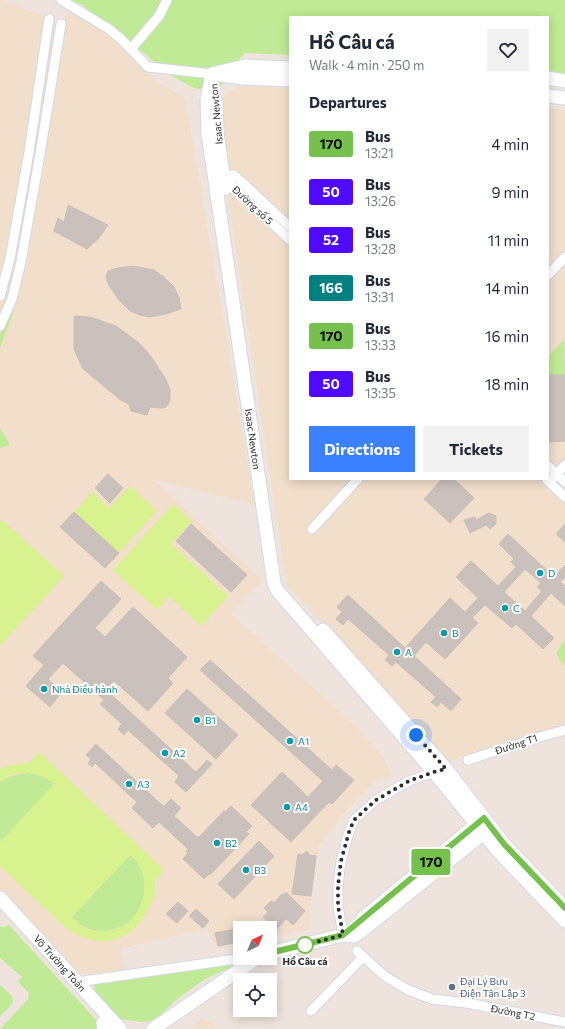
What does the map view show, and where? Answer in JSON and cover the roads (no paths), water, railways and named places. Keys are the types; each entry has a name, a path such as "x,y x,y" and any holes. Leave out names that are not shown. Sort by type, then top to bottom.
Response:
{"street":[{"path":"61,0 109,28 122,39 148,67 244,78 289,80"},
{"path":"131,49 159,16 168,0"},
{"path":"0,296 10,259 28,159 49,19"},
{"path":"0,326 12,299 21,262 61,24"},
{"path":"212,74 245,66 289,68"},
{"name":"Isaac Newton","path":"212,74 216,98 217,133 282,580 285,587 440,770 484,826 498,851 565,921"},
{"path":"549,78 565,81"},
{"path":"549,96 565,98"},
{"name":"Đường số 5","path":"289,226 234,175 231,174 228,176 228,182 289,239"},
{"path":"549,274 565,257"},
{"path":"549,479 556,474 565,464"},
{"path":"549,467 565,482"},
{"path":"312,529 357,480"},
{"path":"547,480 565,497"},
{"name":"Đường T1","path":"468,760 565,730"},
{"path":"343,935 338,906 338,886 341,861 354,820 376,800 409,781 440,770"},
{"path":"277,951 343,935 484,826"},
{"name":"Isaac Newton","path":"484,826 504,844 565,908"},
{"name":"Võ Trường Toản","path":"0,898 74,985 105,1027"},
{"name":"Võ Trường Toản","path":"0,909 74,985 120,1029"},
{"name":"Đường T2","path":"311,1011 360,954 386,977 408,990 432,999 467,1003 565,1022"},
{"path":"74,985 233,960"},
{"path":"153,1029 247,965"}],"place":[{"name":"D","path":"540,573"},
{"name":"C","path":"505,608"},
{"name":"B","path":"444,633"},
{"name":"A","path":"397,652"},
{"name":"Nhà Điều hành","path":"44,689"},
{"name":"B1","path":"197,720"},
{"name":"A1","path":"290,741"},
{"name":"A2","path":"165,753"},
{"name":"A3","path":"129,784"},
{"name":"A4","path":"287,807"},
{"name":"B2","path":"217,843"},
{"name":"B3","path":"246,870"},
{"name":"Hồ Câu cá","path":"305,945"},
{"name":"Đại Lý Bưu Điện Tân Lập 3","path":"452,987"}]}
